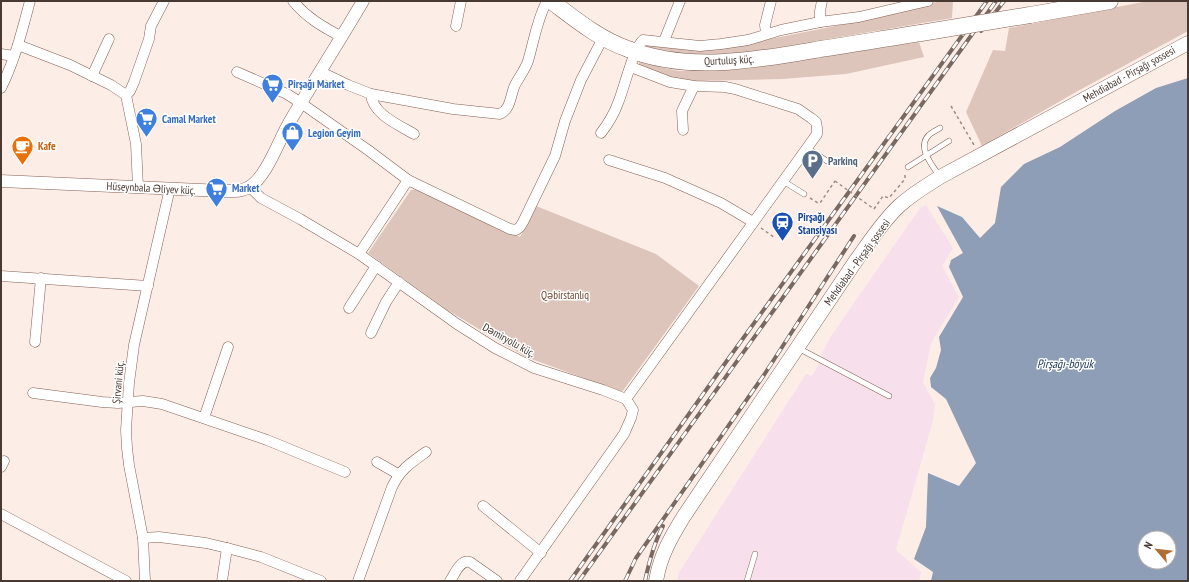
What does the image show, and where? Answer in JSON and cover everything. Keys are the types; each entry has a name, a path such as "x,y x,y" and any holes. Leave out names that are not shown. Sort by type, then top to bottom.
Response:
{"main road":[{"name":"Qurtuluş küç.","path":"551,1 633,60 674,61 729,61 790,54 1110,1"},
{"name":"Mehdiabad - Pirşağı şossesi","path":"656,581 663,555 678,526 856,259 890,215 909,197 940,178 1188,42"}],"street":[{"path":"1,88 8,74 18,45 30,1"},
{"path":"126,95 130,91 134,82 149,39 151,26 164,1"},
{"path":"293,1 302,12 314,22 342,37"},
{"path":"250,187 258,180 264,171 301,103 363,1"},
{"path":"456,26 461,1"},
{"path":"321,72 371,94 453,109 500,114 505,112 508,108 515,85 528,62 541,16 547,1"},
{"path":"664,41 680,1"},
{"path":"766,34 765,25 771,1"},
{"path":"820,22 822,1"},
{"path":"601,134 618,103 633,60 640,43 643,40 664,41 700,46 721,44 748,40 766,34 820,22 858,17 928,1"},
{"path":"237,72 287,94 368,150 408,180 510,229 516,230 520,227 550,167 575,93 603,38"},
{"path":"92,76 109,39"},
{"path":"18,45 70,65 111,85 126,95 136,144 138,187"},
{"path":"1,54 14,56"},
{"path":"520,581 624,434 632,418 633,410 626,399 817,134 816,122 798,109 730,88 694,86 670,82 633,60"},
{"path":"683,130 682,111 694,86"},
{"path":"371,94 376,108 414,134"},
{"path":"609,160 666,178 721,203 753,222"},
{"path":"359,254 408,180"},
{"name":"Hüseynbala Əliyev küç.","path":"1,181 223,191 237,191 250,187"},
{"name":"Dəmiryolu küç.","path":"250,187 267,202 300,219 359,254 457,324 495,348 534,368 626,399"},
{"name":"Şirvani küç.","path":"145,581 143,538 127,454 126,430 129,383 134,345 170,188"},
{"path":"348,308 376,266"},
{"path":"1,276 148,286"},
{"path":"35,342 41,278"},
{"path":"371,333 386,302 399,282"},
{"path":"204,418 228,347"},
{"path":"33,393 102,402 143,401 162,404 267,440 345,472"},
{"path":"358,581 398,474 426,452"},
{"path":"377,462 398,474"},
{"path":"483,506 541,553"},
{"path":"1,514 126,581"},
{"path":"143,538 158,537 206,543 227,548 261,557 321,581"},
{"path":"222,581 227,548"},
{"path":"450,581 463,562 466,561 470,562 497,581"}],"lane":[{"path":"940,128 929,135 924,148 940,178"},
{"path":"908,166 949,141"},
{"path":"807,148 827,161"},
{"path":"783,181 804,194"},
{"path":"797,348 889,396"},
{"path":"746,581 755,554"}],"path":[{"path":"951,106 981,156"},
{"path":"804,194 818,203 835,181 874,209 883,196 889,198 905,179 905,170 908,166"},
{"path":"753,222 775,238"}],"shaded area":[{"path":"926,205 953,248 942,266 959,297 931,343 923,382 935,404 933,421 896,550 921,572 919,581 678,581 678,574 806,374 812,376 823,356 821,355 831,336 920,208"}],"green space":[{"path":"941,1 953,1 952,18 745,53 706,55 681,53 644,47 646,43 765,40 870,19"},
{"path":"1148,1 1188,1 1188,31 1076,92 982,146 966,112 993,50 1005,51 1009,28"},
{"path":"919,42 924,57 846,74 782,79 695,81 674,78 639,65 639,62 678,71 746,69"},
{"name":"Qəbirstanlıq","path":"418,189 520,237 536,206 656,254 699,286 622,392 526,357 447,310 368,253 411,190"}],"water":[{"name":"Pirşağı-böyük","path":"1188,78 1188,581 931,581 933,572 914,559 926,527 928,473 959,486 976,463 946,399 931,387 930,378 936,368 941,350 939,337 963,297 949,267 951,260 963,253 937,206 962,217 980,238 995,223 1001,187 1024,164 1060,147 1115,111 1156,88"}],"railway":[{"path":"570,581 987,1"},
{"path":"579,581 996,1"},
{"path":"981,31 1004,1"},
{"path":"625,581 636,558 764,375 854,236"},
{"path":"645,581 652,553 663,526"}],"place":[{"name":"Pirşağı Market","path":"273,104"},
{"name":"Camal Market","path":"146,138"},
{"name":"Legion Geyim","path":"293,152"},
{"name":"Kafe","path":"22,166"},
{"name":"Parkinq","path":"812,180"},
{"name":"Market","path":"217,208"},
{"name":"Pirşağı Stansiyası","path":"783,242"}]}
